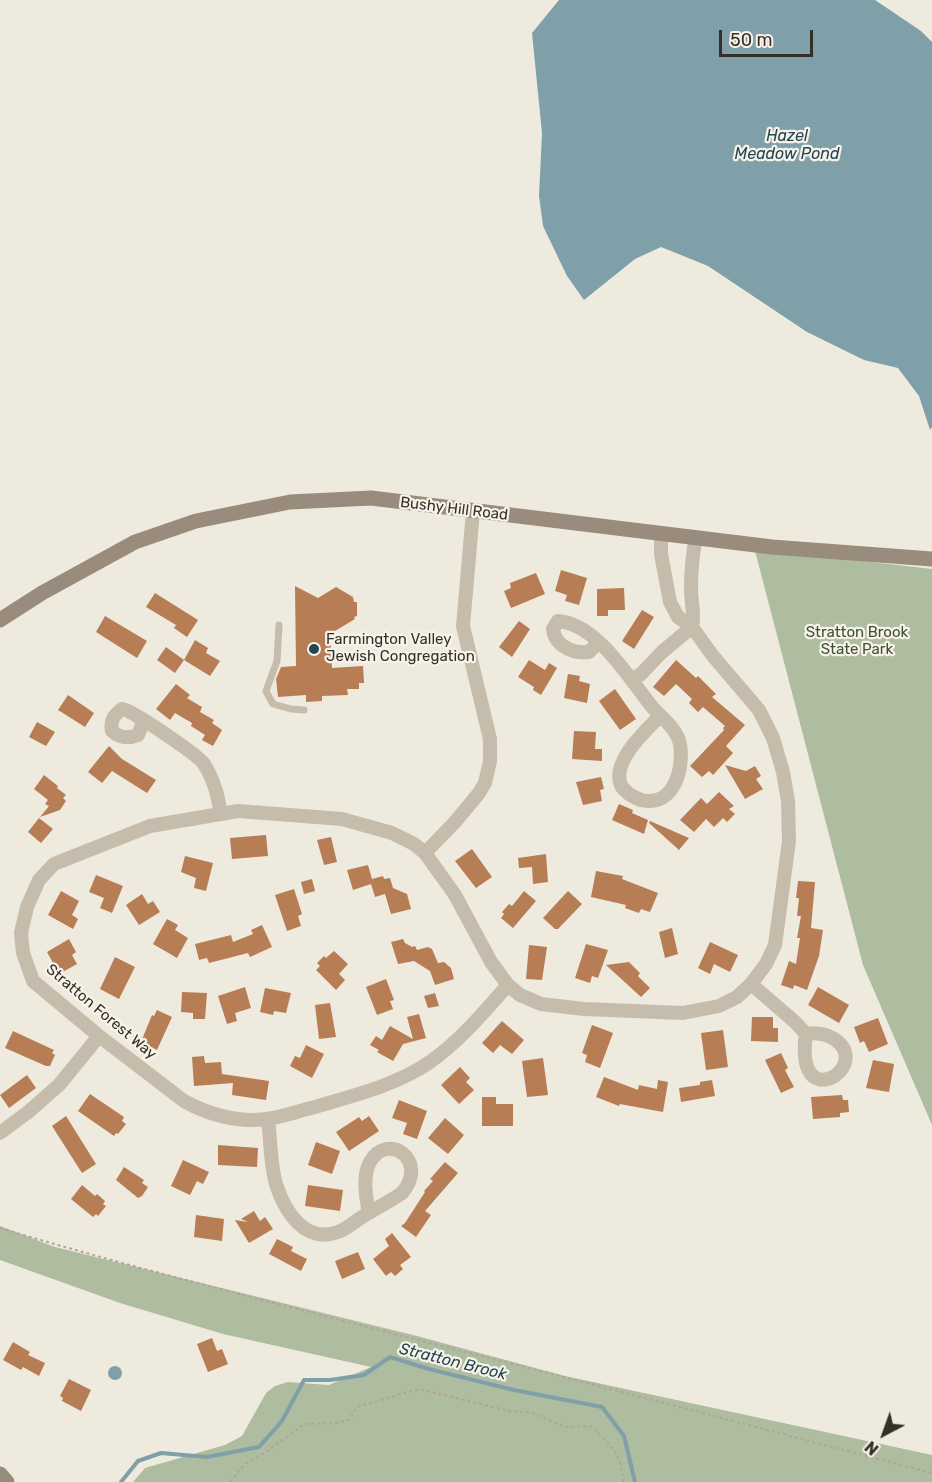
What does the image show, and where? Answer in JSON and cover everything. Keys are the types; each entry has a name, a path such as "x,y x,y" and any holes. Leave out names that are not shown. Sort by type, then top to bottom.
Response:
{"main road":[{"name":"Bushy Hill Road","path":"0,620 42,593 135,542 196,521 290,502 370,498 772,547 932,559"},
{"path":"0,1474 7,1482"}],"street":[{"path":"425,853 479,794 485,783 490,761 490,739 463,626 473,511"},
{"name":"Stratton Forest Way","path":"508,985 457,1039 411,1074 359,1095 268,1119 248,1120 204,1111 184,1101 99,1036 33,981 22,953 21,933 27,907 39,880 54,864 150,826 238,811 342,819 392,833 414,844 425,853 455,895 491,962 508,985 520,995 541,1004 584,1009 666,1013 683,1013 719,1006 736,997 751,984 766,964 775,945 789,841 788,801 783,772 773,738 759,710 713,656 692,627 678,617 670,602 661,554 661,534"},
{"path":"633,679 692,627 695,616 691,594 691,565 696,538"},
{"path":"598,643 633,679 660,716 676,733 680,743 680,771 668,794 652,801 639,799 622,788 619,768 625,755 660,716"},
{"path":"144,720 203,762 219,799 220,813"},
{"path":"751,984 806,1034"},
{"path":"0,1133 59,1085 99,1036"},
{"path":"268,1119 276,1185 291,1217 299,1226 318,1234 340,1232 389,1203 409,1184 412,1172 410,1161 404,1154 395,1149 386,1149 370,1160 366,1195 369,1213"}],"lane":[{"path":"279,625 277,661 266,691 273,704 304,710"}],"path":[{"path":"0,1228 300,1311 402,1335 932,1473"},
{"path":"230,1482 245,1464 263,1454 304,1424 336,1423 349,1420 357,1407 417,1389 491,1407 530,1412 565,1427 590,1426 608,1442 622,1464 623,1482"}],"green space":[{"name":"Stratton Brook State Park","path":"754,547 932,569 932,1125 863,965"},
{"path":"0,1226 55,1247 417,1336 565,1376 932,1455 932,1482 133,1482 145,1468 225,1445 242,1436 266,1393 275,1386 288,1382 329,1385 371,1367 223,1334 120,1303 0,1260"}],"water":[{"name":"Hazel Meadow Pond","path":"559,0 875,0 921,31 932,42 932,427 930,430 919,396 898,368 864,360 807,332 708,266 661,247 635,259 584,300 567,276 543,226 539,196 542,133 532,33"},
{"path":"112,1366 118,1366 122,1373 118,1380 112,1380 108,1376 108,1370"}],"building":[{"path":"561,570 587,578 579,605 565,601 567,595 555,591"},
{"path":"536,573 545,594 511,608 504,591 511,588 510,583"},
{"name":"Farmington Valley Jewish Congregation","path":"295,586 318,598 336,587 357,602 355,619 330,634 332,668 363,666 364,683 359,683 359,689 347,689 348,695 322,696 322,701 306,702 306,695 278,697 276,679 281,667 296,666"},
{"path":"624,588 625,610 608,610 608,616 597,616 597,589"},
{"path":"155,593 198,620 187,637 174,628 176,625 146,607"},
{"path":"642,610 654,617 634,649 622,641"},
{"path":"105,616 147,641 137,658 96,632"},
{"path":"519,621 530,629 512,657 499,647"},
{"path":"195,640 208,648 206,653 220,661 210,676 184,660"},
{"path":"166,647 184,660 175,673 157,660"},
{"path":"529,660 545,670 549,663 557,668 541,695 533,690 534,687 518,677"},
{"path":"676,660 696,678 698,676 716,694 712,697 745,725 726,746 733,753 713,775 709,771 702,777 690,766 724,730 725,726 703,707 698,712 689,703 692,699 676,684 664,696 653,687"},
{"path":"568,674 580,676 579,681 590,684 587,703 564,698"},
{"path":"176,684 190,695 187,698 202,707 200,712 214,720 212,723 222,730 213,746 202,740 205,735 191,726 192,723 175,713 170,720 156,709"},
{"path":"615,689 636,719 620,730 599,701"},
{"path":"68,695 94,713 85,727 58,710"},
{"path":"37,722 55,732 46,746 29,737"},
{"path":"574,731 596,732 595,749 602,749 602,761 572,759"},
{"path":"109,746 122,759 156,780 147,793 112,771 102,783 88,772"},
{"path":"725,765 746,771 755,766 761,776 756,779 763,789 745,799"},
{"path":"44,775 66,795 63,798 66,801 60,810 40,817 49,806 45,804 48,800 34,789"},
{"path":"601,777 604,789 600,790 602,801 583,805 576,782"},
{"path":"719,792 734,806 729,809 735,814 727,822 723,818 714,827 706,819 694,832 680,820 701,798 707,804"},
{"path":"619,804 648,820 644,834 612,820"},
{"path":"39,818 53,829 41,843 28,832"},
{"path":"650,821 689,838 679,850 649,823"},
{"path":"266,835 268,856 232,859 230,838"},
{"path":"331,837 337,862 324,865 317,840"},
{"path":"472,849 492,877 476,888 455,861"},
{"path":"546,854 548,882 533,884 532,867 519,868 518,858"},
{"path":"185,856 213,863 206,891 194,888 196,878 181,872"},
{"path":"368,865 372,879 383,876 384,879 390,878 393,888 407,894 411,909 391,914 385,894 375,897 371,884 353,890 347,870"},
{"path":"596,871 623,876 622,879 658,893 650,912 641,909 639,913 625,908 626,905 591,897"},
{"path":"96,875 123,886 112,913 100,908 104,898 89,892"},
{"path":"312,879 315,891 304,894 301,882"},
{"path":"798,881 815,882 811,928 823,930 819,956 807,990 794,985 793,989 781,985 789,961 796,964 801,916 797,916"},
{"path":"294,889 302,914 298,916 301,926 287,931 275,895"},
{"path":"61,891 79,901 72,915 78,919 73,929 48,915"},
{"path":"524,891 536,901 513,928 501,918 504,914 502,912 509,904 512,906"},
{"path":"568,891 582,904 558,929 555,929 543,918"},
{"path":"142,894 148,904 153,901 160,912 139,925 126,905"},
{"path":"167,919 178,925 175,930 188,938 177,958 153,944"},
{"path":"262,925 272,947 250,957 248,953 209,963 207,958 199,960 195,944 231,935 233,942 253,934 251,930"},
{"path":"672,928 678,954 665,958 659,932"},
{"path":"69,939 76,952 72,955 77,964 59,974 47,952"},
{"path":"403,939 405,943 412,947 415,946 417,950 428,947 432,949 438,963 444,962 451,968 454,979 435,985 430,971 414,961 398,964 391,942"},
{"path":"710,942 738,955 730,972 714,964 710,974 698,968"},
{"path":"586,944 608,950 598,978 592,976 590,983 575,978"},
{"path":"529,945 547,947 542,980 526,979"},
{"path":"334,951 348,964 339,974 345,980 336,990 316,970 320,966 317,963"},
{"path":"115,957 135,967 119,999 100,989"},
{"path":"629,962 650,988 641,997 606,965"},
{"path":"386,979 394,1000 390,1001 393,1009 377,1015 366,987"},
{"path":"245,987 251,1008 235,1013 237,1021 227,1024 218,996"},
{"path":"818,987 849,1005 839,1023 808,1005"},
{"path":"265,988 291,993 286,1013 274,1011 273,1015 260,1012"},
{"path":"182,992 207,993 205,1019 193,1019 193,1013 181,1012"},
{"path":"435,993 439,1006 428,1008 424,996"},
{"path":"330,1003 336,1037 319,1039 315,1005"},
{"path":"157,1010 172,1017 157,1050 141,1042 152,1015 154,1016"},
{"path":"419,1014 426,1038 403,1044 393,1061 370,1045 376,1036 382,1040 390,1026 413,1039 407,1017"},
{"path":"752,1017 773,1017 773,1028 778,1028 778,1042 751,1041"},
{"path":"878,1018 888,1044 869,1052 864,1041 860,1043 854,1027"},
{"path":"502,1021 524,1040 512,1054 500,1045 493,1053 482,1043"},
{"path":"592,1025 613,1033 600,1068 585,1062 587,1055 582,1053"},
{"path":"723,1030 728,1067 706,1070 701,1033"},
{"path":"13,1031 54,1050 52,1053 55,1055 50,1066 5,1048"},
{"path":"306,1045 324,1054 312,1078 290,1066 295,1056 300,1058"},
{"path":"781,1053 788,1068 785,1070 794,1087 781,1093 765,1060"},
{"path":"204,1056 205,1063 221,1062 222,1074 269,1081 266,1100 232,1095 233,1083 194,1086 192,1057"},
{"path":"543,1058 548,1095 527,1097 522,1061"},
{"path":"873,1060 894,1064 889,1092 866,1088"},
{"path":"460,1067 470,1078 466,1082 474,1090 459,1104 441,1085"},
{"path":"27,1075 36,1088 9,1108 0,1095"},
{"path":"604,1077 638,1090 639,1085 657,1089 658,1080 668,1082 663,1112 620,1104 619,1106 596,1097"},
{"path":"712,1080 715,1096 681,1102 679,1088 700,1085 700,1082"},
{"path":"90,1094 124,1117 122,1121 126,1124 118,1134 114,1136 78,1111"},
{"path":"842,1095 843,1100 848,1100 849,1112 840,1113 840,1117 813,1119 811,1097"},
{"path":"482,1097 496,1097 496,1104 513,1104 513,1126 482,1126"},
{"path":"399,1100 427,1111 417,1139 403,1134 407,1123 392,1118"},
{"path":"66,1116 96,1164 82,1173 52,1126"},
{"path":"369,1116 379,1131 349,1151 336,1132 359,1117 362,1121"},
{"path":"445,1118 464,1135 448,1154 428,1138"},
{"path":"316,1142 340,1151 332,1174 308,1165"},
{"path":"218,1145 258,1148 257,1167 218,1165"},
{"path":"183,1160 209,1172 203,1184 197,1181 190,1195 171,1186"},
{"path":"445,1162 458,1173 425,1211 431,1215 416,1237 401,1226 433,1181 430,1179"},
{"path":"124,1167 144,1180 142,1183 148,1187 142,1196 138,1198 116,1180"},
{"path":"82,1185 105,1201 103,1204 106,1206 98,1216 96,1214 93,1217 71,1199"},
{"path":"308,1185 343,1190 340,1211 305,1206"},
{"path":"254,1211 260,1221 265,1217 273,1229 249,1243 235,1220 248,1222 241,1219"},
{"path":"196,1215 224,1219 222,1241 194,1237"},
{"path":"392,1233 411,1257 400,1265 403,1269 395,1276 391,1272 386,1276 373,1259 389,1246 385,1239"},
{"path":"277,1239 293,1247 291,1251 307,1259 301,1271 269,1254"},
{"path":"358,1252 365,1269 342,1279 335,1261"},
{"path":"212,1338 217,1351 222,1349 228,1364 208,1372 197,1344"},
{"path":"13,1342 30,1352 28,1355 45,1363 39,1376 23,1367 21,1370 3,1360"},
{"path":"69,1379 91,1390 81,1411 62,1401 63,1398 60,1396"}],"waterway":[{"name":"Stratton Brook","path":"121,1482 138,1461 161,1453 207,1457 259,1447 282,1421 304,1380 330,1380 364,1375 390,1357 514,1390 602,1407 624,1436 635,1482"}],"place":[{"name":"Farmington Valley Jewish Congregation","path":"314,649"}]}
